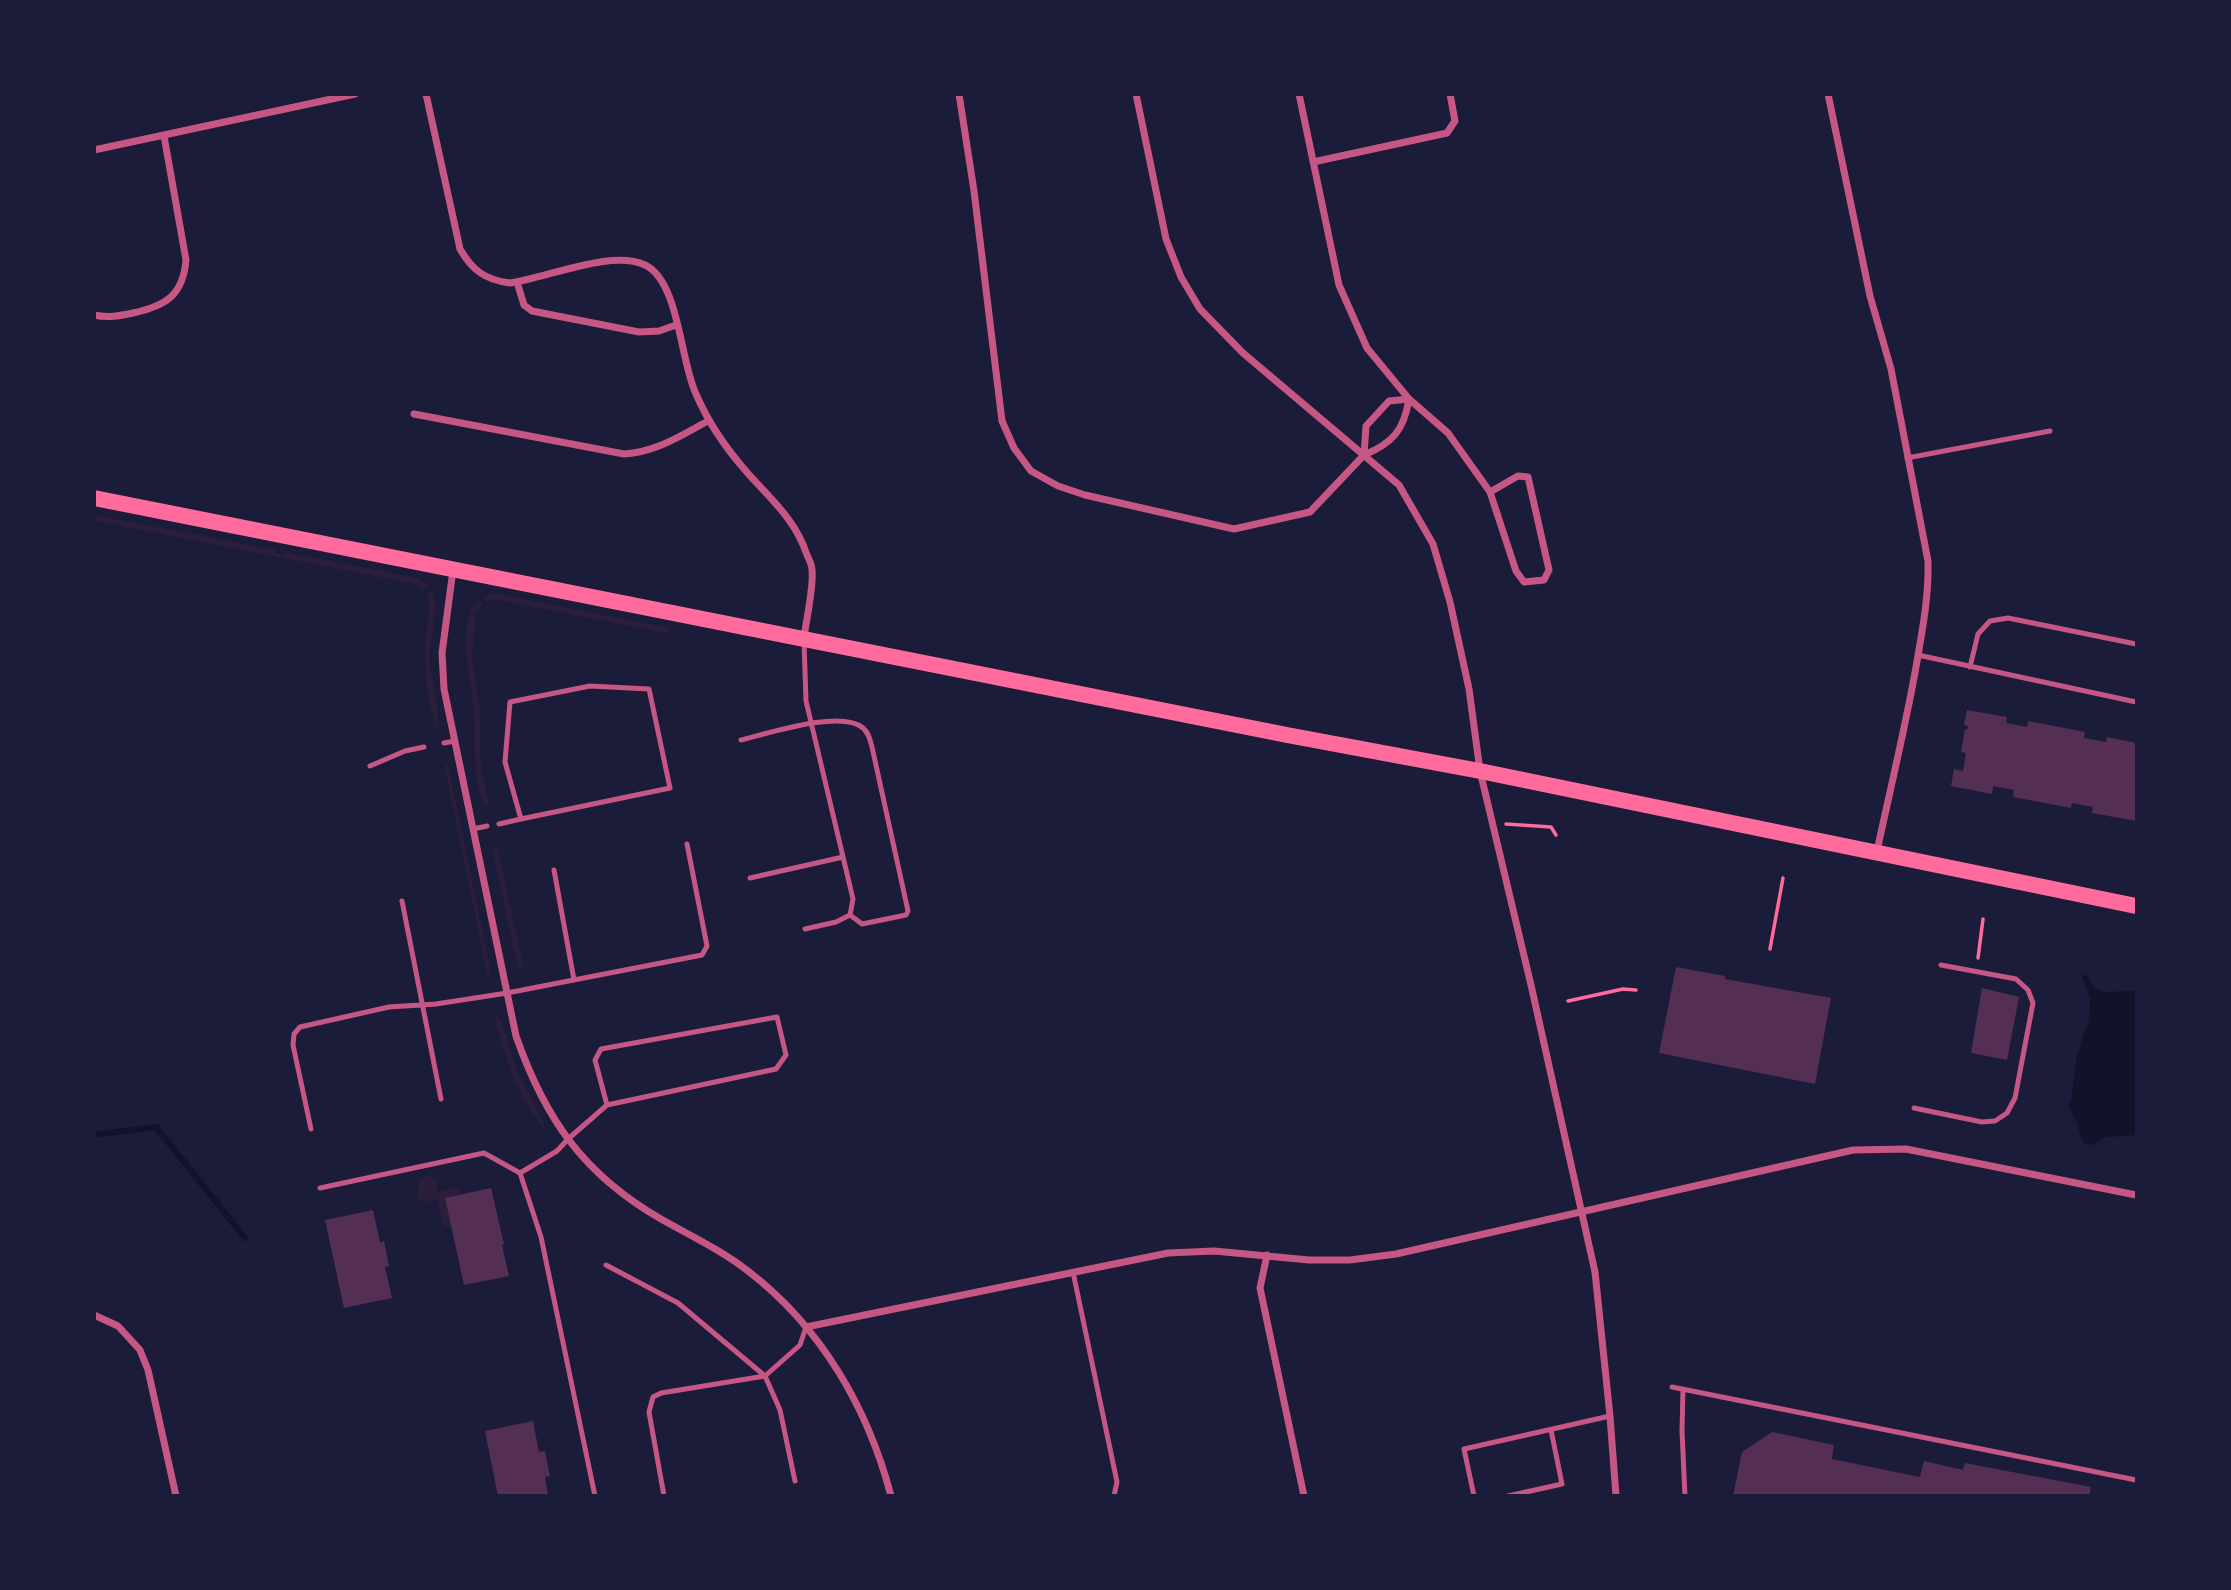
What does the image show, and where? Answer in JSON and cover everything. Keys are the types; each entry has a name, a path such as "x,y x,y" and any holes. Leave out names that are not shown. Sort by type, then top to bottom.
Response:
{"main road":[{"path":"94,498 1320,742 1480,771 2137,906"}],"street":[{"path":"94,150 355,94"},
{"path":"426,94 460,248 468,264 480,275 494,281 517,282 612,260 630,260 647,265 659,275 669,290 688,378 708,421 745,470 784,510 801,536 812,570 804,639"},
{"path":"960,94 1002,421 1014,448 1031,471 1058,486 1085,495 1234,529 1310,512 1364,455 1384,447 1405,421 1409,399"},
{"path":"1136,94 1166,239 1181,277 1200,309 1242,353 1399,485 1433,544 1450,602 1469,690 1480,771 1595,1272 1616,1496"},
{"path":"1299,94 1339,285 1367,348 1409,399 1448,432 1490,492 1516,571 1524,582 1544,580 1549,570 1528,477 1518,476 1490,492"},
{"path":"1313,162 1447,133 1455,121 1450,94"},
{"path":"1828,94 1870,296 1891,369 1928,561 1929,587 1918,656 1877,854"},
{"path":"94,315 111,317 154,308 167,301 178,289 185,274 186,260 164,136"},
{"path":"517,282 524,305 531,311 639,332 659,331 676,325"},
{"path":"1364,455 1366,426 1389,401 1409,399"},
{"path":"414,414 624,454 644,453 708,421"},
{"path":"453,569 442,653 444,689 516,1037 530,1076 552,1117 601,1176 630,1199 708,1244 748,1271 806,1327 833,1363 861,1410 879,1455 891,1496"},
{"path":"806,1327 1168,1253 1214,1251 1309,1260 1350,1260 1385,1256 1853,1150 1906,1149 2137,1195"},
{"path":"1267,1255 1260,1288 1304,1496"},
{"path":"94,1315 110,1321 134,1341 148,1370 176,1496"}],"lane":[{"path":"1907,458 2050,431"},
{"path":"1970,667 1978,634 1990,621 2008,618 2137,644"},
{"path":"804,639 806,701 853,899 850,915"},
{"path":"1918,656 2137,702"},
{"path":"499,824 670,788 649,689 590,686 510,702 505,762 522,819"},
{"path":"741,740 825,720 860,725 869,736 908,911 906,915 862,924 850,915"},
{"path":"443,743 455,741"},
{"path":"370,766 405,751 424,747"},
{"path":"473,829 487,826"},
{"path":"311,1129 293,1045 294,1034 300,1027 389,1007 507,993 696,957 706,951 687,844"},
{"path":"750,878 843,857"},
{"path":"554,870 574,980"},
{"path":"402,901 441,1099"},
{"path":"805,929 836,922 850,915"},
{"path":"1914,1108 1982,1122 1995,1121 2007,1113 2015,1098 2033,1003 2028,990 2016,979 1941,965"},
{"path":"520,1173 557,1151 607,1105 776,1069 786,1055 777,1017 601,1049 595,1060 607,1105"},
{"path":"320,1188 484,1153 520,1173 541,1237 595,1496"},
{"path":"606,1265 678,1303 765,1376 780,1410 795,1481"},
{"path":"1073,1272 1117,1482 1114,1496"},
{"path":"664,1496 649,1412 653,1397 661,1393 765,1376 800,1345 806,1327"},
{"path":"1672,1387 2137,1480"},
{"path":"1683,1389 1685,1496"},
{"path":"1474,1496 1464,1450 1610,1416"},
{"path":"1508,1496 1562,1484 1550,1430"}],"path":[{"path":"1493,823 1551,827 1556,835"},
{"path":"1770,949 1783,878"},
{"path":"1976,972 1983,919"},
{"path":"1568,1002 1623,989 1636,990"}],"shaded area":[{"path":"95,515 276,550 276,553 283,555 285,552 418,578 429,584 425,589 415,584 95,521"},
{"path":"433,591 435,607 430,663 438,715 437,729 429,700 425,658 429,613 427,593"},
{"path":"490,594 670,628 665,633 497,600 486,602 483,597"},
{"path":"478,600 482,604 476,614 472,658 480,712 481,767 490,809 479,791 475,763 474,711 466,654 467,623"},
{"path":"443,760 449,769 490,967 488,978"},
{"path":"496,841 524,973 517,965 493,853"},
{"path":"2082,975 2086,975 2096,988 2104,992 2136,991 2136,1135 2107,1137 2092,1145 2086,1144 2081,1138 2068,1105 2071,1101 2077,1055 2089,1019 2090,999"},
{"path":"494,1012 501,1021 518,1073 544,1122 545,1130 512,1074"},
{"path":"429,1175 435,1179 438,1192 459,1187 461,1194 445,1198 451,1226 443,1227 437,1199 424,1202 418,1198 419,1182"}],"building":[{"path":"1967,710 2007,717 2006,723 2027,727 2028,721 2085,732 2084,738 2106,742 2107,737 2136,743 2136,821 2092,813 2093,807 2072,803 2071,808 2013,797 2014,790 1993,786 1992,794 1951,786 1954,769 1963,771 1966,753 1961,752 1965,729 1967,730 1968,726 1964,725"},
{"path":"1676,967 1725,976 1725,979 1831,998 1815,1084 1659,1053"},
{"path":"1982,988 2019,997 2007,1060 1971,1053"},
{"path":"491,1188 509,1276 464,1285 445,1198"},
{"path":"373,1210 380,1242 384,1241 389,1266 385,1267 392,1298 344,1308 325,1220"},
{"path":"533,1421 539,1452 545,1451 550,1476 545,1477 548,1496 498,1496 485,1431"},
{"path":"1772,1432 1834,1445 1832,1459 1920,1477 1924,1461 1963,1470 1965,1463 2091,1487 2089,1496 1733,1496 1742,1452"}],"waterway":[{"path":"94,1135 156,1127 245,1238"}]}
